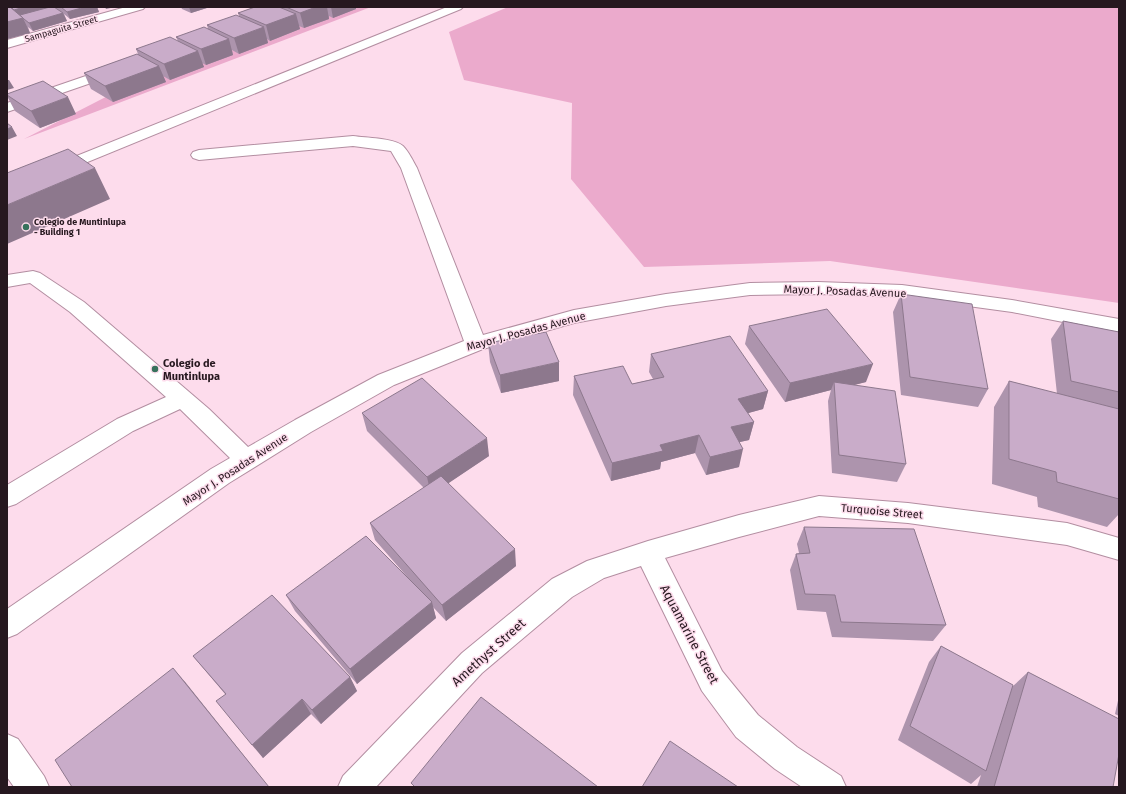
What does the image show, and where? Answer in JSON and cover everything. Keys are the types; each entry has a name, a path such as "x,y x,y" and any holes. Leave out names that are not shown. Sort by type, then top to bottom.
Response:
{"street":[{"name":"Sampaguita Street","path":"7,44 138,7"},
{"path":"7,190 457,7"},
{"path":"7,108 126,66"},
{"path":"199,155 353,141 386,145 396,148 409,168 476,344"},
{"path":"7,281 33,277 77,307 200,415 246,460"},
{"name":"Mayor J. Posadas Avenue","path":"7,625 220,476 303,426 386,380 476,344 574,316 666,300 750,289 818,288 902,291 1012,306 1119,326"},
{"path":"7,497 125,425 182,399"},
{"name":"Turquoise Street","path":"648,552 739,526 819,506 908,513 1067,534 1119,549"},
{"name":"Amethyst Street","path":"354,787 472,663 562,588 596,569 648,552"},
{"name":"Aquamarine Street","path":"648,552 712,681 748,726 786,758 830,787"},
{"path":"7,750 33,787"}],"shaded area":[{"path":"281,7 371,7 24,139"},
{"path":"508,7 1119,7 1119,303 830,261 644,267 571,179 572,103 464,80 449,32"}],"building":[{"path":"7,7 10,7 23,18 7,22"},
{"path":"11,7 24,7 14,10"},
{"path":"54,7 63,13 29,23 20,15"},
{"path":"61,7 85,7 67,12"},
{"path":"255,7 279,7 296,14 266,25 238,13"},
{"path":"286,7 316,7 300,13"},
{"path":"236,15 264,27 234,38 207,25"},
{"path":"204,27 229,39 201,49 176,37"},
{"path":"170,37 198,51 164,64 136,49"},
{"path":"137,54 159,66 105,86 84,73"},
{"path":"43,81 68,97 31,111 7,95 7,94"},
{"path":"7,123 12,127 7,129"},
{"path":"68,149 95,168 7,205 7,173"},
{"path":"901,294 972,304 988,389 910,377"},
{"path":"827,309 873,364 790,383 749,326"},
{"path":"1063,321 1119,332 1119,392 1071,381"},
{"path":"546,332 559,362 500,375 488,343"},
{"path":"730,336 768,391 738,399 754,422 731,427 743,449 710,457 699,435 660,445 663,451 612,463 574,376 623,366 632,384 664,377 651,354"},
{"path":"422,378 487,438 427,477 362,413"},
{"path":"1009,381 1119,409 1119,499 1057,482 1056,472 1009,459"},
{"path":"834,382 895,391 906,464 839,455"},
{"path":"441,476 515,549 442,605 370,523"},
{"path":"804,527 914,529 946,625 841,622 835,595 805,594 796,554 810,553"},
{"path":"366,536 432,602 350,669 286,595"},
{"path":"272,595 350,677 312,710 302,699 252,745 216,701 226,694 193,656"},
{"path":"941,646 1013,685 986,771 910,726"},
{"path":"173,668 269,787 72,787 55,760"},
{"path":"1028,672 1119,719 1119,754 1113,787 994,787"},
{"path":"481,697 598,787 415,787 411,783"},
{"path":"670,741 738,787 642,787"}],"place":[{"name":"Colegio de Muntinlupa - Building 1","path":"26,227"},
{"name":"Colegio de Muntinlupa","path":"155,369"}]}
